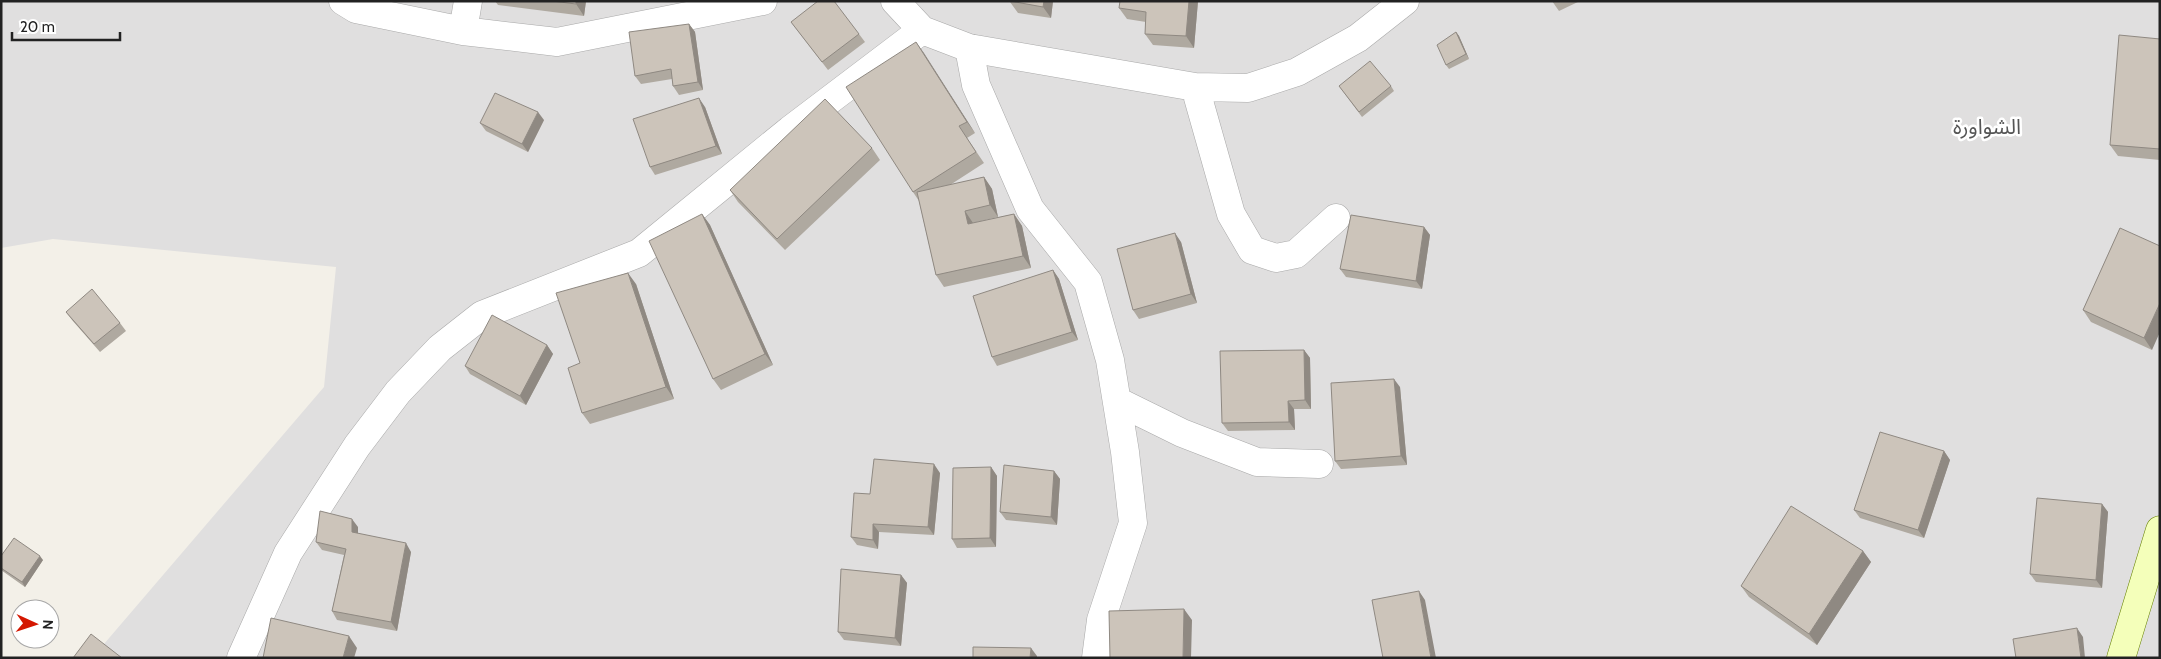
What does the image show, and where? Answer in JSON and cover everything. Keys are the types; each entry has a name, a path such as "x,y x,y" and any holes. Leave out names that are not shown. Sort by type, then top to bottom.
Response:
{"street":[{"path":"343,1 356,9 463,31 557,42 764,1"},
{"path":"463,31 468,1"},
{"path":"895,1 922,30 969,48 1195,87 1248,88 1297,72 1358,38 1405,1"},
{"path":"241,658 293,545 363,438 398,392 440,348 482,315 639,253 790,130 922,30"},
{"path":"969,48 976,85 1030,209 1088,282 1110,360 1133,523 1101,620 1096,658"},
{"path":"1195,87 1231,214 1252,250 1276,258 1296,254 1336,218"},
{"path":"1117,401 1182,433 1257,462 1319,464"},
{"path":"2121,658 2160,530"}],"shaded area":[{"path":"1,1 2160,1 2160,658 92,658 324,387 336,267 53,239 1,248"}],"building":[{"path":"552,1 576,1 576,4"},
{"path":"818,1 834,1 859,34 822,62 791,22"},
{"path":"1010,1 1044,1 1043,7"},
{"path":"1120,1 1189,1 1186,36 1145,34 1146,12 1119,8"},
{"path":"689,24 698,82 673,86 671,69 635,76 629,32"},
{"path":"1456,32 1466,54 1446,65 1437,45"},
{"path":"2119,35 2160,39 2160,149 2110,145"},
{"path":"916,42 967,122 959,126 976,152 913,192 846,87"},
{"path":"1370,61 1391,86 1359,112 1339,86"},
{"path":"495,93 538,112 522,144 480,123"},
{"path":"699,98 716,146 650,167 633,119"},
{"path":"825,99 872,148 777,239 730,190"},
{"path":"984,177 990,205 965,211 968,224 1014,214 1023,256 936,275 917,192"},
{"path":"702,214 765,354 713,379 649,241"},
{"path":"1351,215 1424,227 1416,281 1340,269"},
{"path":"2120,228 2160,246 2160,303 2144,338 2083,310"},
{"path":"1175,233 1191,294 1133,310 1117,249"},
{"path":"1053,270 1072,332 992,357 973,296"},
{"path":"628,273 666,387 582,413 568,368 580,363 556,293"},
{"path":"92,289 120,323 94,344 66,312"},
{"path":"492,315 547,345 520,396 465,366"},
{"path":"1304,350 1305,400 1288,401 1289,422 1222,423 1220,351"},
{"path":"1394,379 1401,456 1335,461 1331,383"},
{"path":"1880,432 1944,451 1918,530 1854,510"},
{"path":"874,459 934,464 928,527 873,524 873,540 851,537 854,493 870,494"},
{"path":"1004,465 1054,471 1051,517 1000,512"},
{"path":"991,467 990,538 952,539 953,468"},
{"path":"2037,498 2102,504 2096,580 2030,574"},
{"path":"1791,506 1863,551 1809,634 1741,586"},
{"path":"320,511 352,519 352,532 406,543 391,622 332,611 346,549 316,542"},
{"path":"14,538 40,556 22,582 1,568 1,556"},
{"path":"841,569 901,575 895,638 838,632"},
{"path":"1419,591 1431,658 1383,658 1372,600"},
{"path":"1184,609 1183,658 1110,658 1109,611"},
{"path":"271,618 349,636 343,658 263,658"},
{"path":"2077,628 2081,658 2016,658 2013,639"},
{"path":"91,634 122,658 73,658"},
{"path":"973,647 1031,648 1030,658 973,658"}],"district":[{"name":"الشواورة","path":"1987,126"}]}
